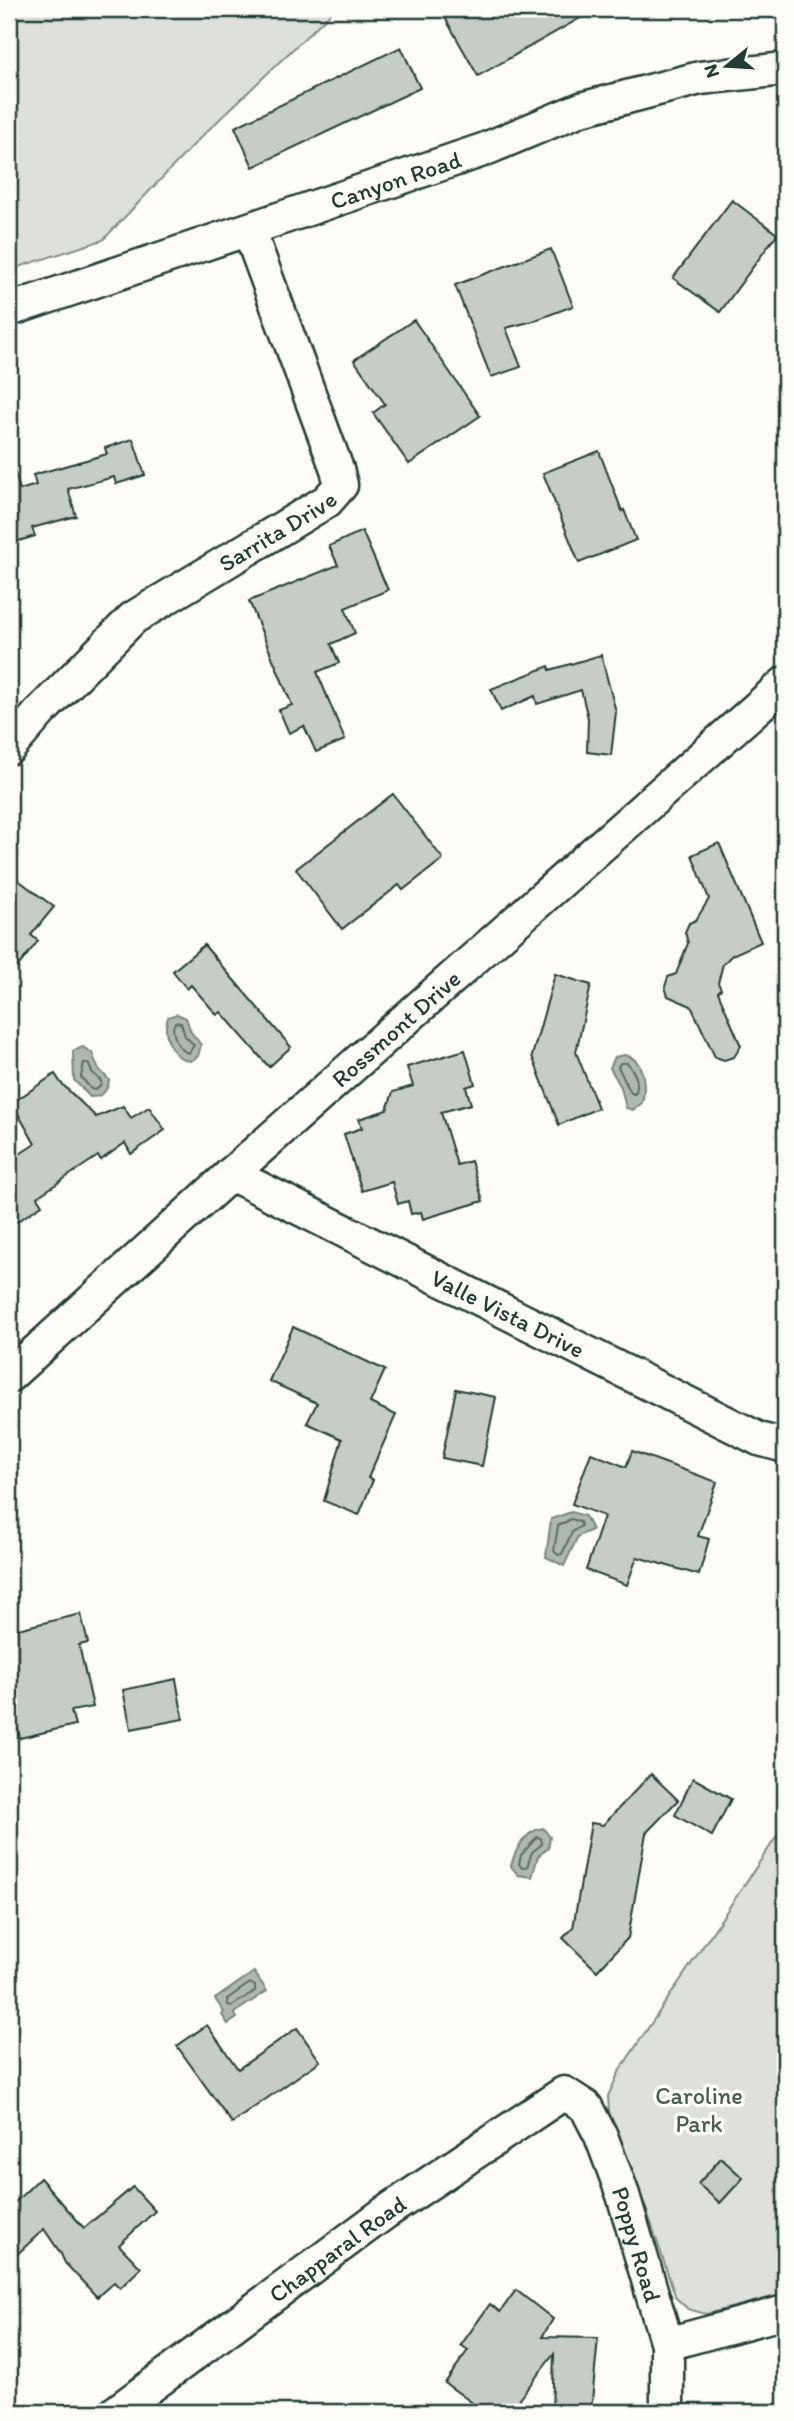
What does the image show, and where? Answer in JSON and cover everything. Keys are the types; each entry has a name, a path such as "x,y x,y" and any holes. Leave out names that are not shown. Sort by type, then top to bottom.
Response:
{"street":[{"name":"Canyon Road","path":"9,310 483,150 581,109 700,78 785,69"},
{"name":"Sarrita Drive","path":"9,748 41,711 132,618 327,502 341,485 249,230"},
{"name":"Rossmont Drive","path":"9,1376 231,1174 785,683"},
{"name":"Valle Vista Drive","path":"231,1174 760,1439 785,1446"},
{"name":"Poppy Road","path":"564,2093 586,2107 601,2136 623,2195 667,2344 667,2412"},
{"name":"Chapparal Road","path":"116,2412 386,2213 564,2093"},
{"path":"667,2344 785,2312"}],"green space":[{"path":"9,9 335,9 202,136 103,240 9,270"},
{"name":"Caroline Park","path":"785,1824 785,2294 706,2314 688,2309 676,2298 645,2205 610,2126 608,2096 620,2070"}],"water":[{"path":"177,1014 186,1018 191,1032 201,1045 198,1056 191,1061 178,1056 167,1038 168,1017"},
{"path":"83,1047 92,1053 98,1068 109,1080 101,1095 90,1097 74,1080 73,1051"},
{"path":"625,1055 637,1062 644,1082 642,1103 633,1110 626,1108 621,1087 610,1068 615,1057"},
{"path":"571,1512 585,1516 592,1530 578,1536 564,1566 546,1557 551,1519"},
{"path":"543,1828 550,1837 548,1848 538,1856 532,1877 518,1875 511,1866 518,1848 531,1833"},
{"path":"254,1972 267,1991 234,2013 237,2018 228,2024 215,1999"}],"building":[{"path":"440,9 596,9 478,76"},
{"path":"401,47 420,88 253,167 235,127"},
{"path":"732,200 777,234 720,312 673,278"},
{"path":"551,249 573,306 506,328 521,367 491,377 455,285"},
{"path":"414,320 480,416 409,464 373,413 385,404 354,360"},
{"path":"133,439 145,475 116,484 114,477 68,489 76,516 32,528 35,536 9,544 9,471 14,470 20,490 36,485 33,475 107,454 105,448"},
{"path":"599,451 636,540 579,563 543,473"},
{"path":"362,531 388,590 345,608 355,633 331,644 339,663 317,672 345,740 316,752 304,726 289,733 279,710 292,705 249,601 338,565 329,546"},
{"path":"601,655 616,712 611,755 587,752 588,718 581,690 537,704 535,696 501,711 491,689 549,666 550,670"},
{"path":"393,794 443,859 403,890 399,885 342,929 296,869"},
{"path":"719,843 761,942 732,955 723,964 718,983 721,989 718,992 741,1046 734,1057 724,1060 715,1057 691,1006 668,996 665,987 668,977 676,974 688,943 685,932 689,923 696,920 709,899 692,855"},
{"path":"9,873 54,907 31,935 38,941 9,978"},
{"path":"204,945 291,1047 269,1067 221,1012 217,1015 191,985 187,989 173,971"},
{"path":"555,974 591,985 576,1052 598,1108 559,1125 532,1056"},
{"path":"465,1050 475,1084 466,1087 471,1104 441,1112 457,1165 471,1161 483,1201 423,1219 421,1212 411,1214 408,1201 398,1204 392,1182 362,1191 344,1134 362,1128 359,1119 387,1110 393,1092 413,1086 407,1067"},
{"path":"55,1074 96,1117 123,1106 131,1118 149,1107 165,1130 131,1154 125,1143 101,1160 98,1156 37,1197 42,1205 9,1227 9,1161 35,1144 12,1103"},
{"path":"293,1327 385,1370 370,1403 396,1415 368,1478 373,1480 359,1515 324,1501 342,1439 307,1423 317,1403 269,1381"},
{"path":"456,1389 496,1397 482,1466 442,1458"},
{"path":"632,1451 717,1482 698,1536 709,1539 699,1575 637,1557 627,1585 586,1570 604,1516 572,1504 591,1453 626,1467"},
{"path":"81,1614 88,1643 79,1645 93,1707 71,1711 75,1725 20,1738 16,1722 9,1723 9,1631"},
{"path":"176,1679 183,1719 131,1729 123,1690"},
{"path":"651,1774 678,1800 646,1833 628,1938 597,1971 563,1938 573,1928 591,1823 603,1825"},
{"path":"693,1778 731,1799 712,1836 675,1815"},
{"path":"207,2025 238,2069 297,2028 320,2061 232,2123 177,2046"},
{"path":"721,2158 743,2178 720,2203 698,2184"},
{"path":"40,2178 84,2228 133,2187 155,2211 119,2245 141,2268 120,2288 114,2282 97,2297 65,2263 44,2229 9,2262 9,2208"},
{"path":"516,2290 553,2319 542,2337 598,2338 591,2412 552,2412 554,2354 509,2412 485,2412 445,2383 468,2350 461,2345 490,2304 500,2312"}]}
